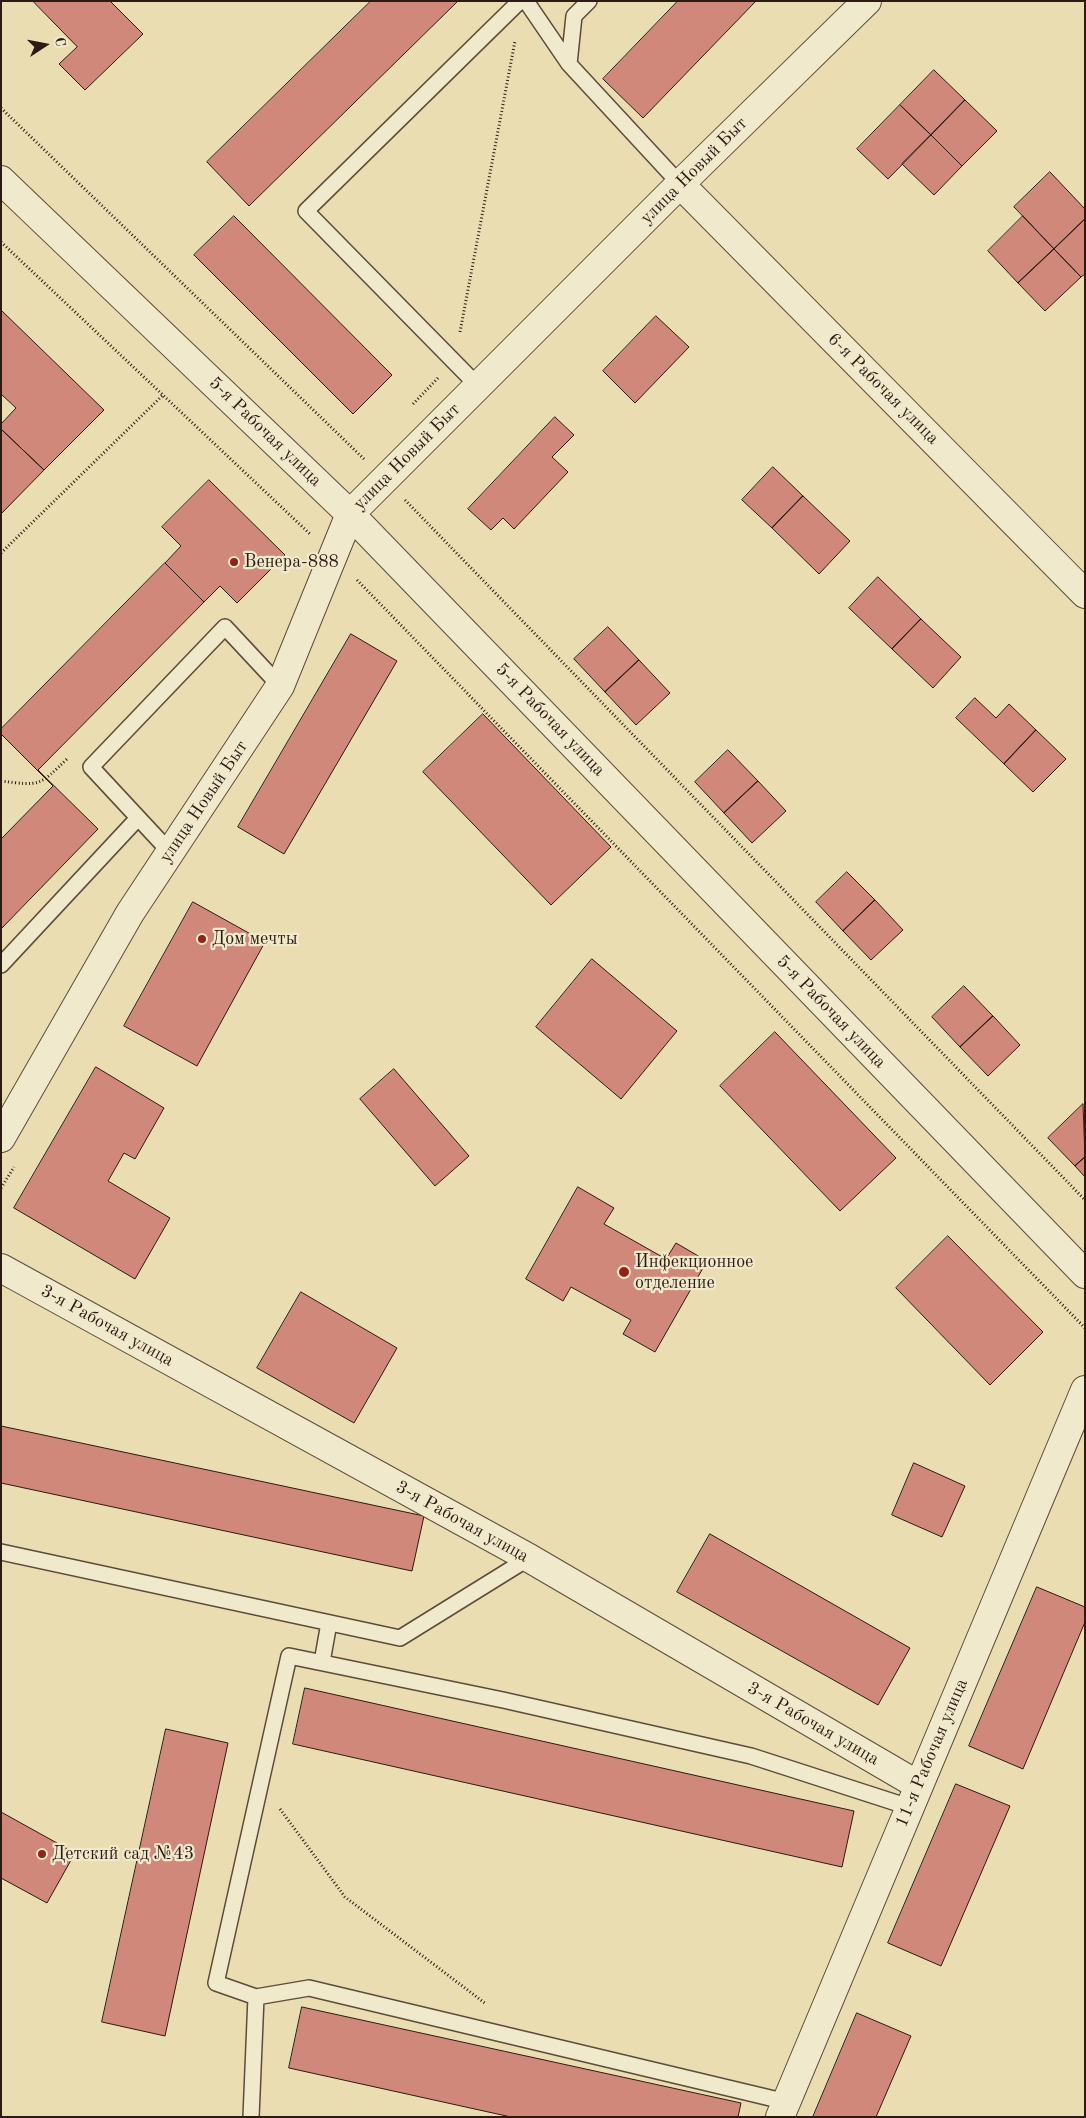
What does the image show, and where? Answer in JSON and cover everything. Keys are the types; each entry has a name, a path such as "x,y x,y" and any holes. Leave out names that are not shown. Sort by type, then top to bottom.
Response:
{"street":[{"name":"улица Новый Быт","path":"1,1138 130,913 280,686 350,514 680,184 867,1"},
{"name":"5-я Рабочая улица","path":"1,180 350,514 1085,1274"},
{"name":"6-я Рабочая улица","path":"680,184 1085,594"},
{"name":"3-я Рабочая улица","path":"1,1268 529,1558 913,1796"},
{"name":"11-я Рабочая улица","path":"784,2109 913,1796 1085,1390"}],"lane":[{"path":"478,386 306,211 520,1"},
{"path":"526,1 569,64 680,184"},
{"path":"569,64 574,16 589,1"},
{"path":"170,852 91,768 225,627 280,686"},
{"path":"1,965 138,818"},
{"path":"1,1552 400,1638 529,1558"},
{"path":"322,1662 329,1623"},
{"path":"784,2109 309,1988 256,1997 216,1983 289,1656 503,1700 751,1756 913,1796"},
{"path":"251,2117 256,1997"}],"path":[{"path":"455,362 516,40"},
{"path":"1,108 385,480 1085,1200"},
{"path":"1,242 333,556 1085,1328"},
{"path":"1,553 162,395"},
{"path":"1,781 32,785 46,780 71,756 91,768"},
{"path":"260,1782 346,1898 488,2006"}],"building":[{"path":"33,1 110,1 143,34 85,90 59,64 77,47"},
{"path":"371,1 458,1 249,206 207,162"},
{"path":"678,1 756,1 643,118 603,79"},
{"path":"934,70 965,100 931,135 900,105"},
{"path":"965,100 997,131 962,166 931,135"},
{"path":"900,105 931,135 888,179 857,149"},
{"path":"931,135 962,166 934,195 902,164"},
{"path":"1050,172 1085,209 1085,219 1054,249 1014,207"},
{"path":"234,216 392,375 353,414 194,255"},
{"path":"1023,216 1054,249 1018,283 988,251"},
{"path":"1085,219 1085,274 1081,277 1054,249"},
{"path":"1054,249 1081,277 1045,311 1018,283"},
{"path":"1,310 104,410 44,470 1,429 1,424 16,408 1,394"},
{"path":"656,316 689,347 635,403 603,371"},
{"path":"555,417 574,435 552,457 568,472 514,529 503,518 491,530 468,509"},
{"path":"1,429 44,470 1,514"},
{"path":"773,467 803,496 772,528 742,500"},
{"path":"209,480 285,555 237,603 220,586 204,602 165,563 181,546 162,527"},
{"path":"803,496 850,541 819,574 772,528"},
{"path":"165,563 204,602 38,770 98,829 1,929 1,839 53,786 1,734 1,729"},
{"path":"878,577 921,619 892,649 849,608"},
{"path":"921,619 961,657 933,688 892,649"},
{"path":"608,627 639,660 605,692 574,659"},
{"path":"351,634 397,661 284,854 238,827"},
{"path":"639,660 670,693 636,725 605,692"},
{"path":"975,698 996,718 1009,704 1036,730 1004,764 956,718"},
{"path":"483,714 611,847 551,905 423,772"},
{"path":"1036,730 1066,759 1033,792 1004,764"},
{"path":"728,750 758,781 724,813 695,782"},
{"path":"758,781 786,811 752,843 724,813"},
{"path":"847,872 875,900 843,931 816,902"},
{"path":"875,900 903,930 871,960 843,931"},
{"path":"193,902 265,942 197,1066 124,1026"},
{"path":"592,959 677,1031 621,1099 536,1027"},
{"path":"964,986 993,1016 960,1047 932,1017"},
{"path":"993,1016 1020,1045 988,1076 960,1047"},
{"path":"775,1032 896,1158 840,1211 720,1086"},
{"path":"96,1067 164,1108 135,1159 124,1153 108,1181 170,1218 135,1279 14,1208"},
{"path":"394,1069 469,1156 435,1186 360,1099"},
{"path":"1083,1104 1085,1157 1075,1166 1048,1138"},
{"path":"1085,1157 1085,1177 1075,1166"},
{"path":"578,1187 614,1208 604,1224 666,1259 676,1243 707,1261 655,1352 623,1334 631,1320 571,1287 563,1301 526,1279"},
{"path":"948,1236 1043,1332 990,1385 896,1288"},
{"path":"301,1292 397,1348 354,1423 257,1368"},
{"path":"1,1426 424,1516 412,1571 1,1483"},
{"path":"914,1463 965,1486 942,1537 892,1515"},
{"path":"710,1534 910,1648 878,1705 677,1592"},
{"path":"1037,1587 1085,1607 1085,1622 1023,1769 969,1746"},
{"path":"305,1688 854,1811 842,1867 293,1744"},
{"path":"166,1729 228,1743 165,2036 102,2022"},
{"path":"956,1784 1010,1806 941,1966 888,1943"},
{"path":"1,1812 75,1853 47,1903 1,1878"},
{"path":"302,2007 741,2103 738,2117 511,2117 289,2068"},
{"path":"857,2013 911,2036 876,2117 813,2117"}],"place":[{"name":"Венера-888","path":"234,562"},
{"name":"Дом мечты","path":"202,939"},
{"name":"Инфекционное отделение","path":"624,1272"},
{"name":"Детский сад №43","path":"42,1854"}]}
